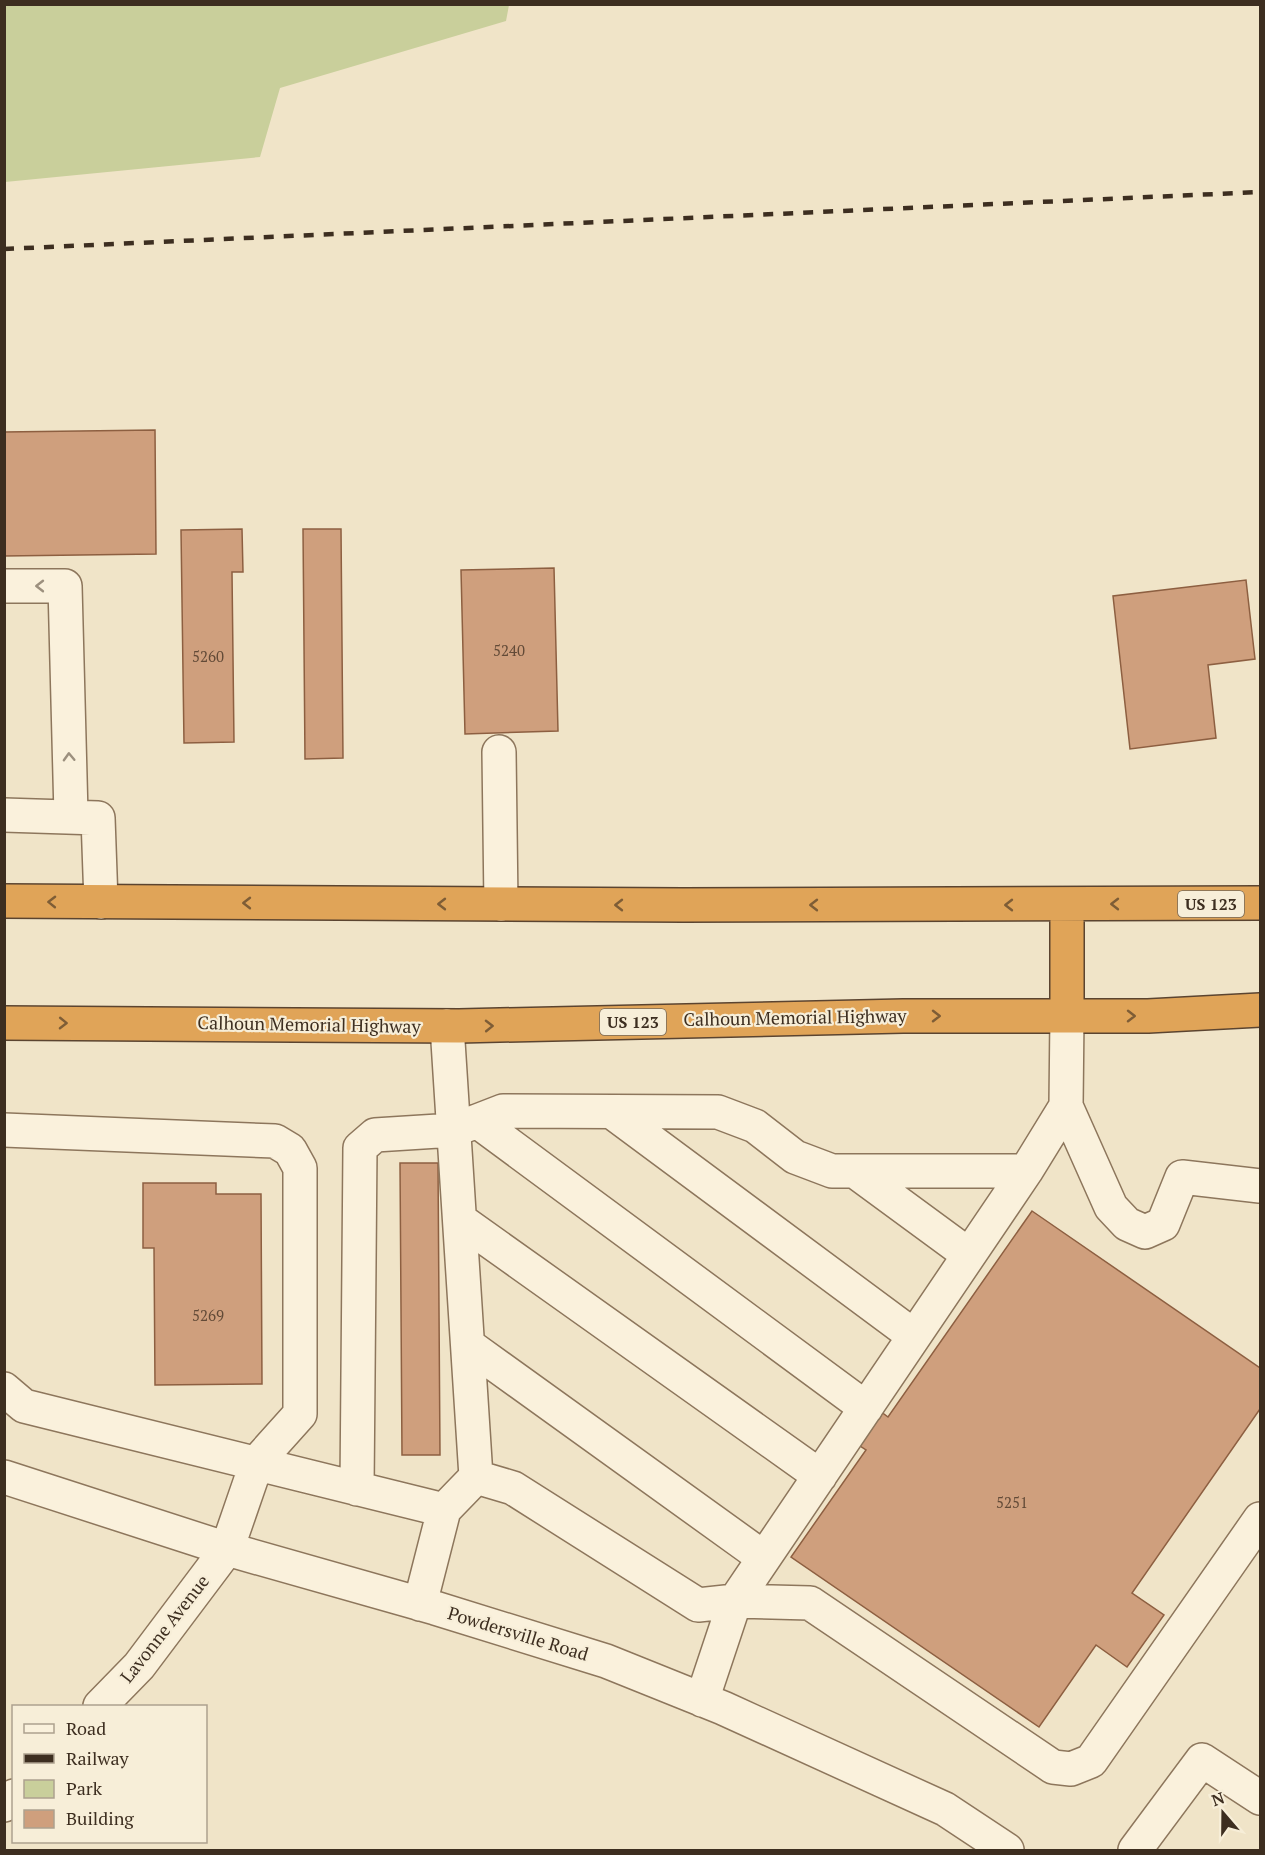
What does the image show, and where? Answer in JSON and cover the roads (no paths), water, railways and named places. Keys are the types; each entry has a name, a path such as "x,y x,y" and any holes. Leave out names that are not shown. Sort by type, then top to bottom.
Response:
{"highway":[{"name":"US 123","path":"4,901 501,904 1260,903"},
{"path":"1067,904 1067,1016"},
{"name":"Calhoun Memorial Highway","path":"4,1023 447,1026 903,1016 1148,1016 1260,1010"}],"street":[{"path":"4,586 64,586 71,815"},
{"path":"500,752 501,904"},
{"path":"4,815 71,815 98,818 101,902"},
{"path":"1067,1016 1066,1106 1111,1207 1127,1224 1145,1232 1163,1224 1182,1177 1260,1186"},
{"path":"420,1604 444,1510 476,1477 460,1220 465,1126 447,1026"},
{"path":"702,1700 735,1601 1026,1171 1066,1106"},
{"path":"357,1489 360,1148 375,1135 465,1126 503,1111 718,1112 755,1126 795,1157 832,1171 1026,1171"},
{"path":"612,1112 914,1335"},
{"path":"465,1126 866,1408"},
{"path":"4,1130 275,1141 290,1150 300,1168 300,1414 257,1462"},
{"path":"856,1172 969,1255"},
{"path":"460,1220 820,1476"},
{"path":"468,1345 764,1558"},
{"path":"4,1389 24,1406 444,1510"},
{"name":"Lavonne Avenue","path":"102,1705 139,1666 227,1549 257,1462"},
{"name":"Powdersville Road","path":"4,1477 227,1549 420,1604 606,1661 702,1700 945,1809 1007,1851"},
{"path":"476,1477 513,1488 698,1605 735,1601 810,1603 1053,1767 1071,1769 1091,1761 1260,1519"},
{"path":"1135,1851 1202,1760 1260,1798"}],"railway":[{"path":"4,249 1260,192"}]}
